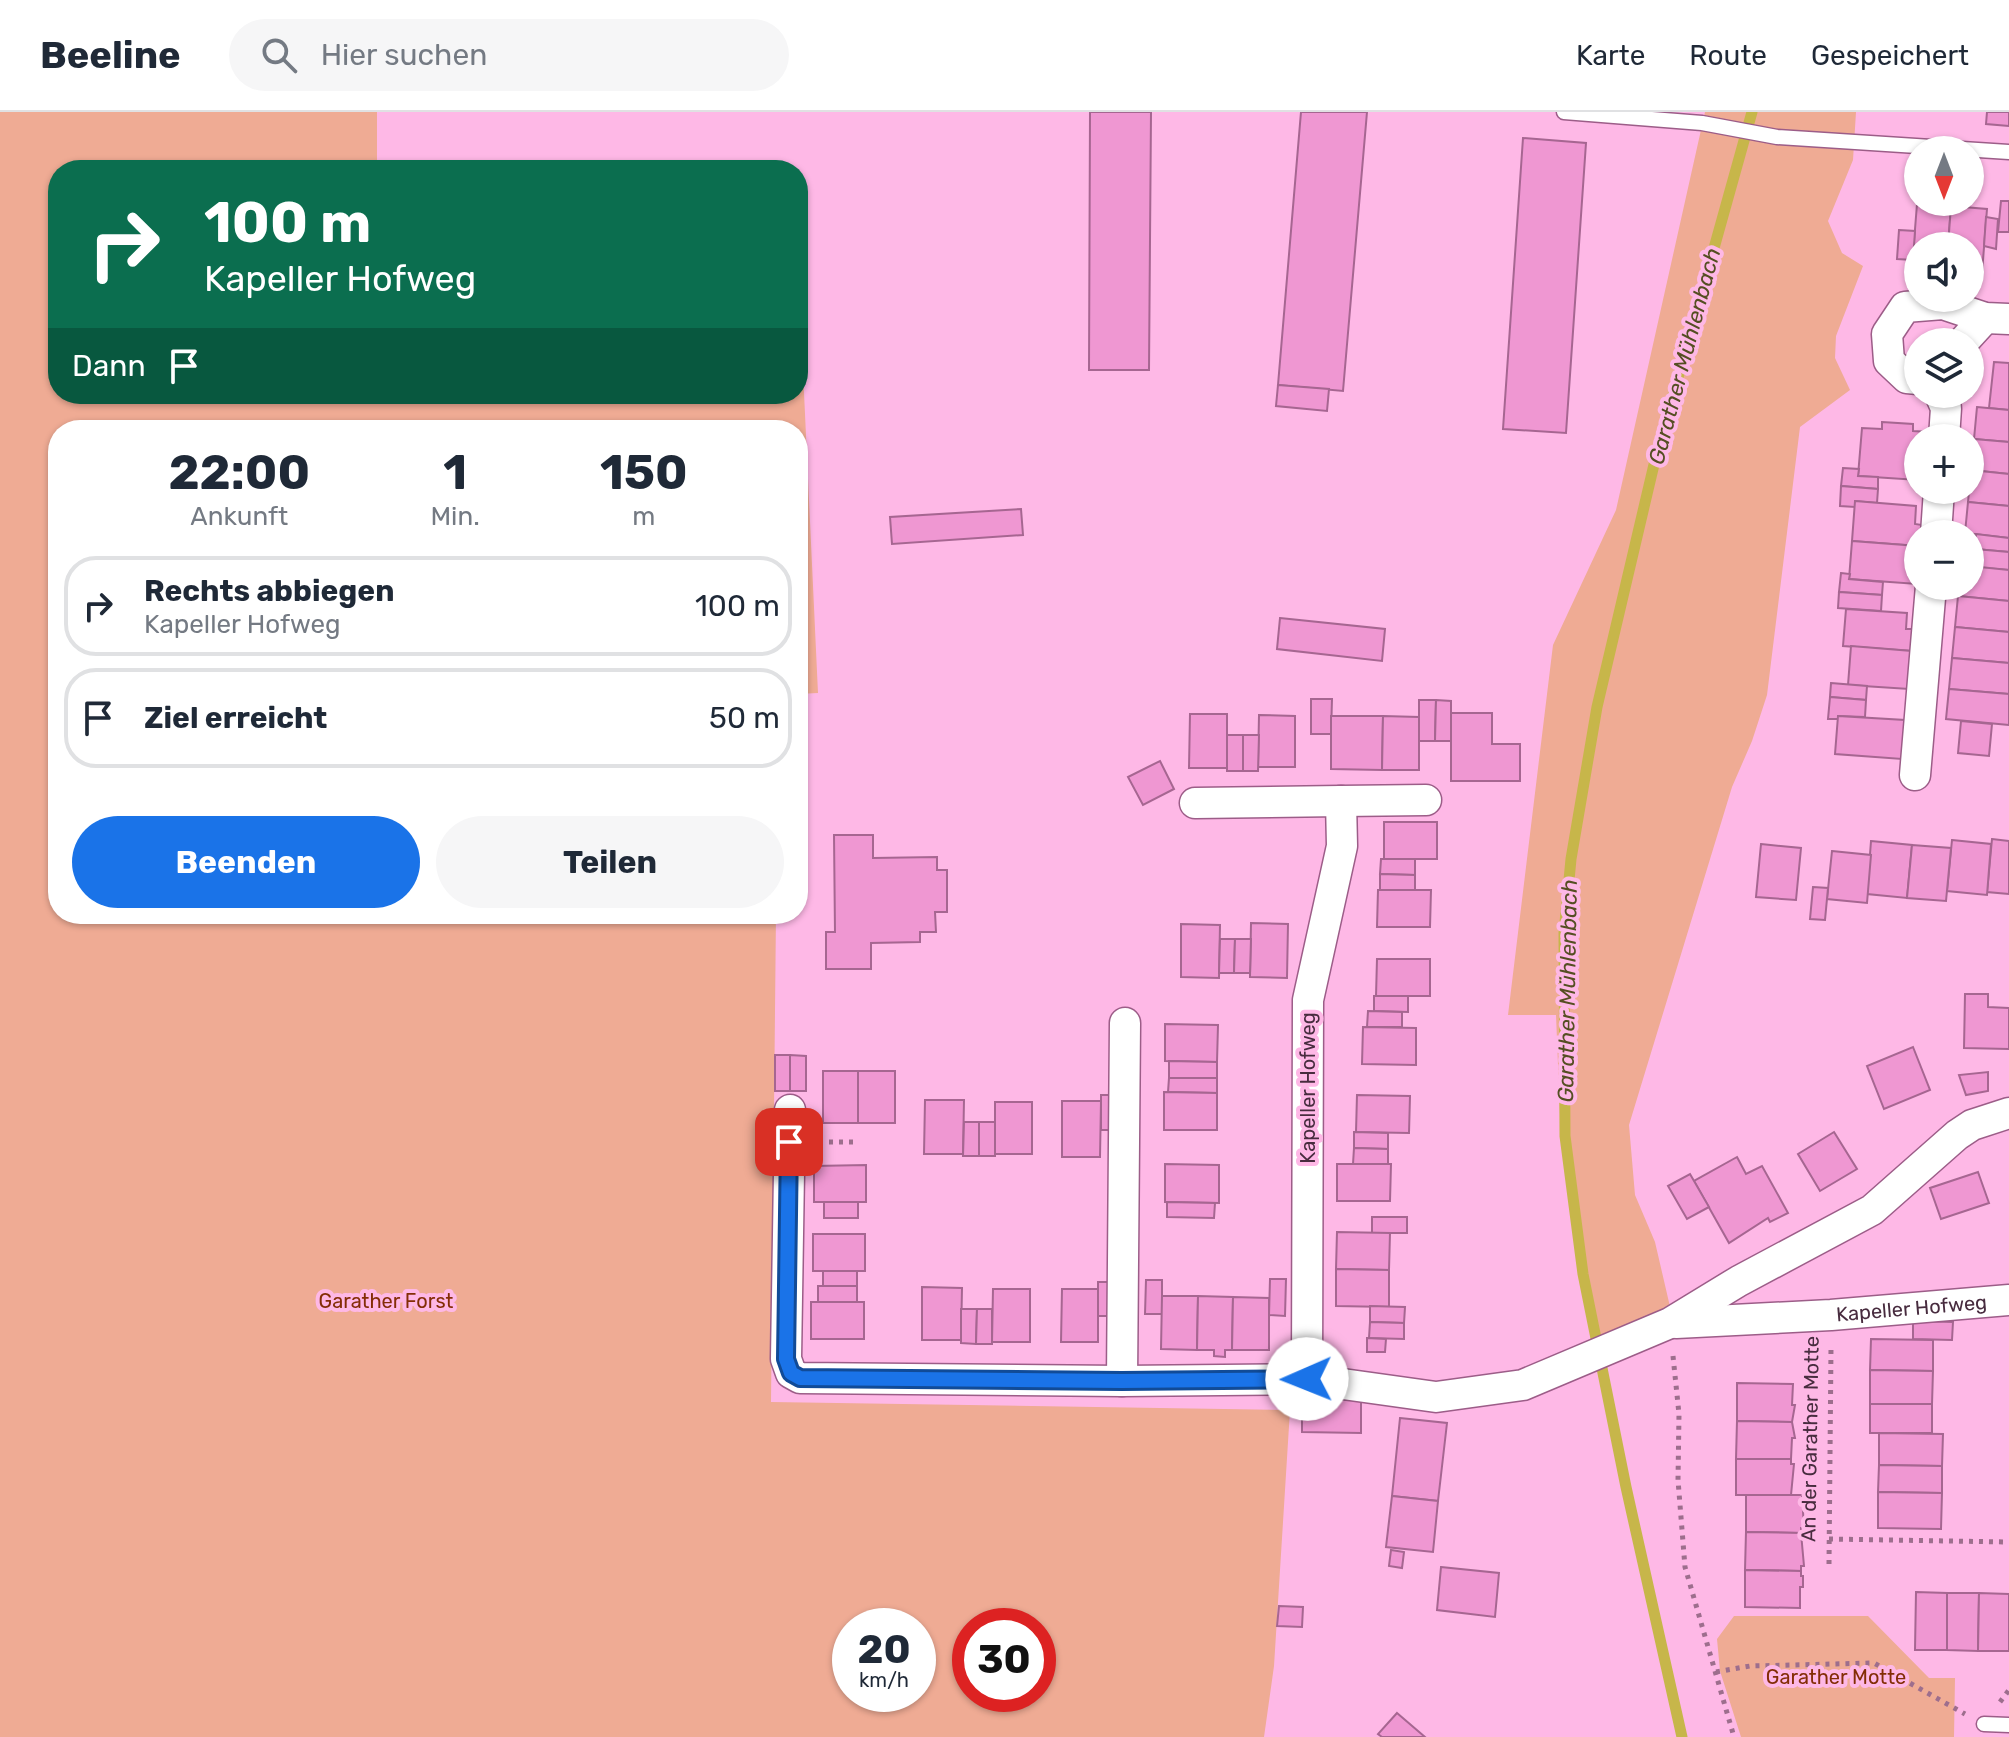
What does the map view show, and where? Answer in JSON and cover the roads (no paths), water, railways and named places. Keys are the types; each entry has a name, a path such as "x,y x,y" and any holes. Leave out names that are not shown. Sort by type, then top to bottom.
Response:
{"street":[{"path":"1904,375 1889,361 1887,334 1905,307 1943,304 1997,319"},
{"path":"1915,775 1930,600"},
{"path":"1195,803 1426,800"},
{"name":"Kapeller Hofweg","path":"1307,1379 1308,1000 1342,846 1341,801"},
{"path":"1122,1381 1125,1023"},
{"name":"Kapeller Hofweg","path":"790,1110 786,1359 791,1373 800,1378 1307,1379 1436,1397 1523,1385 1670,1323 1739,1281 1872,1210 1964,1130 2009,1113"},
{"name":"Kapeller Hofweg","path":"1670,1323 1831,1315 2009,1300"}],"lane":[{"path":"1564,112 1702,123 1777,137 2009,152"},
{"path":"1984,1724 2009,1725"}],"waterway":[{"name":"Garather Mühlenbach","path":"1682,1737 1626,1487 1583,1274 1565,1136 1564,933 1571,859 1597,707 1656,456 1752,112"}],"park label":[{"name":"Garather Forst","path":"386,1301"},
{"name":"Garather Motte","path":"1836,1677"}]}
